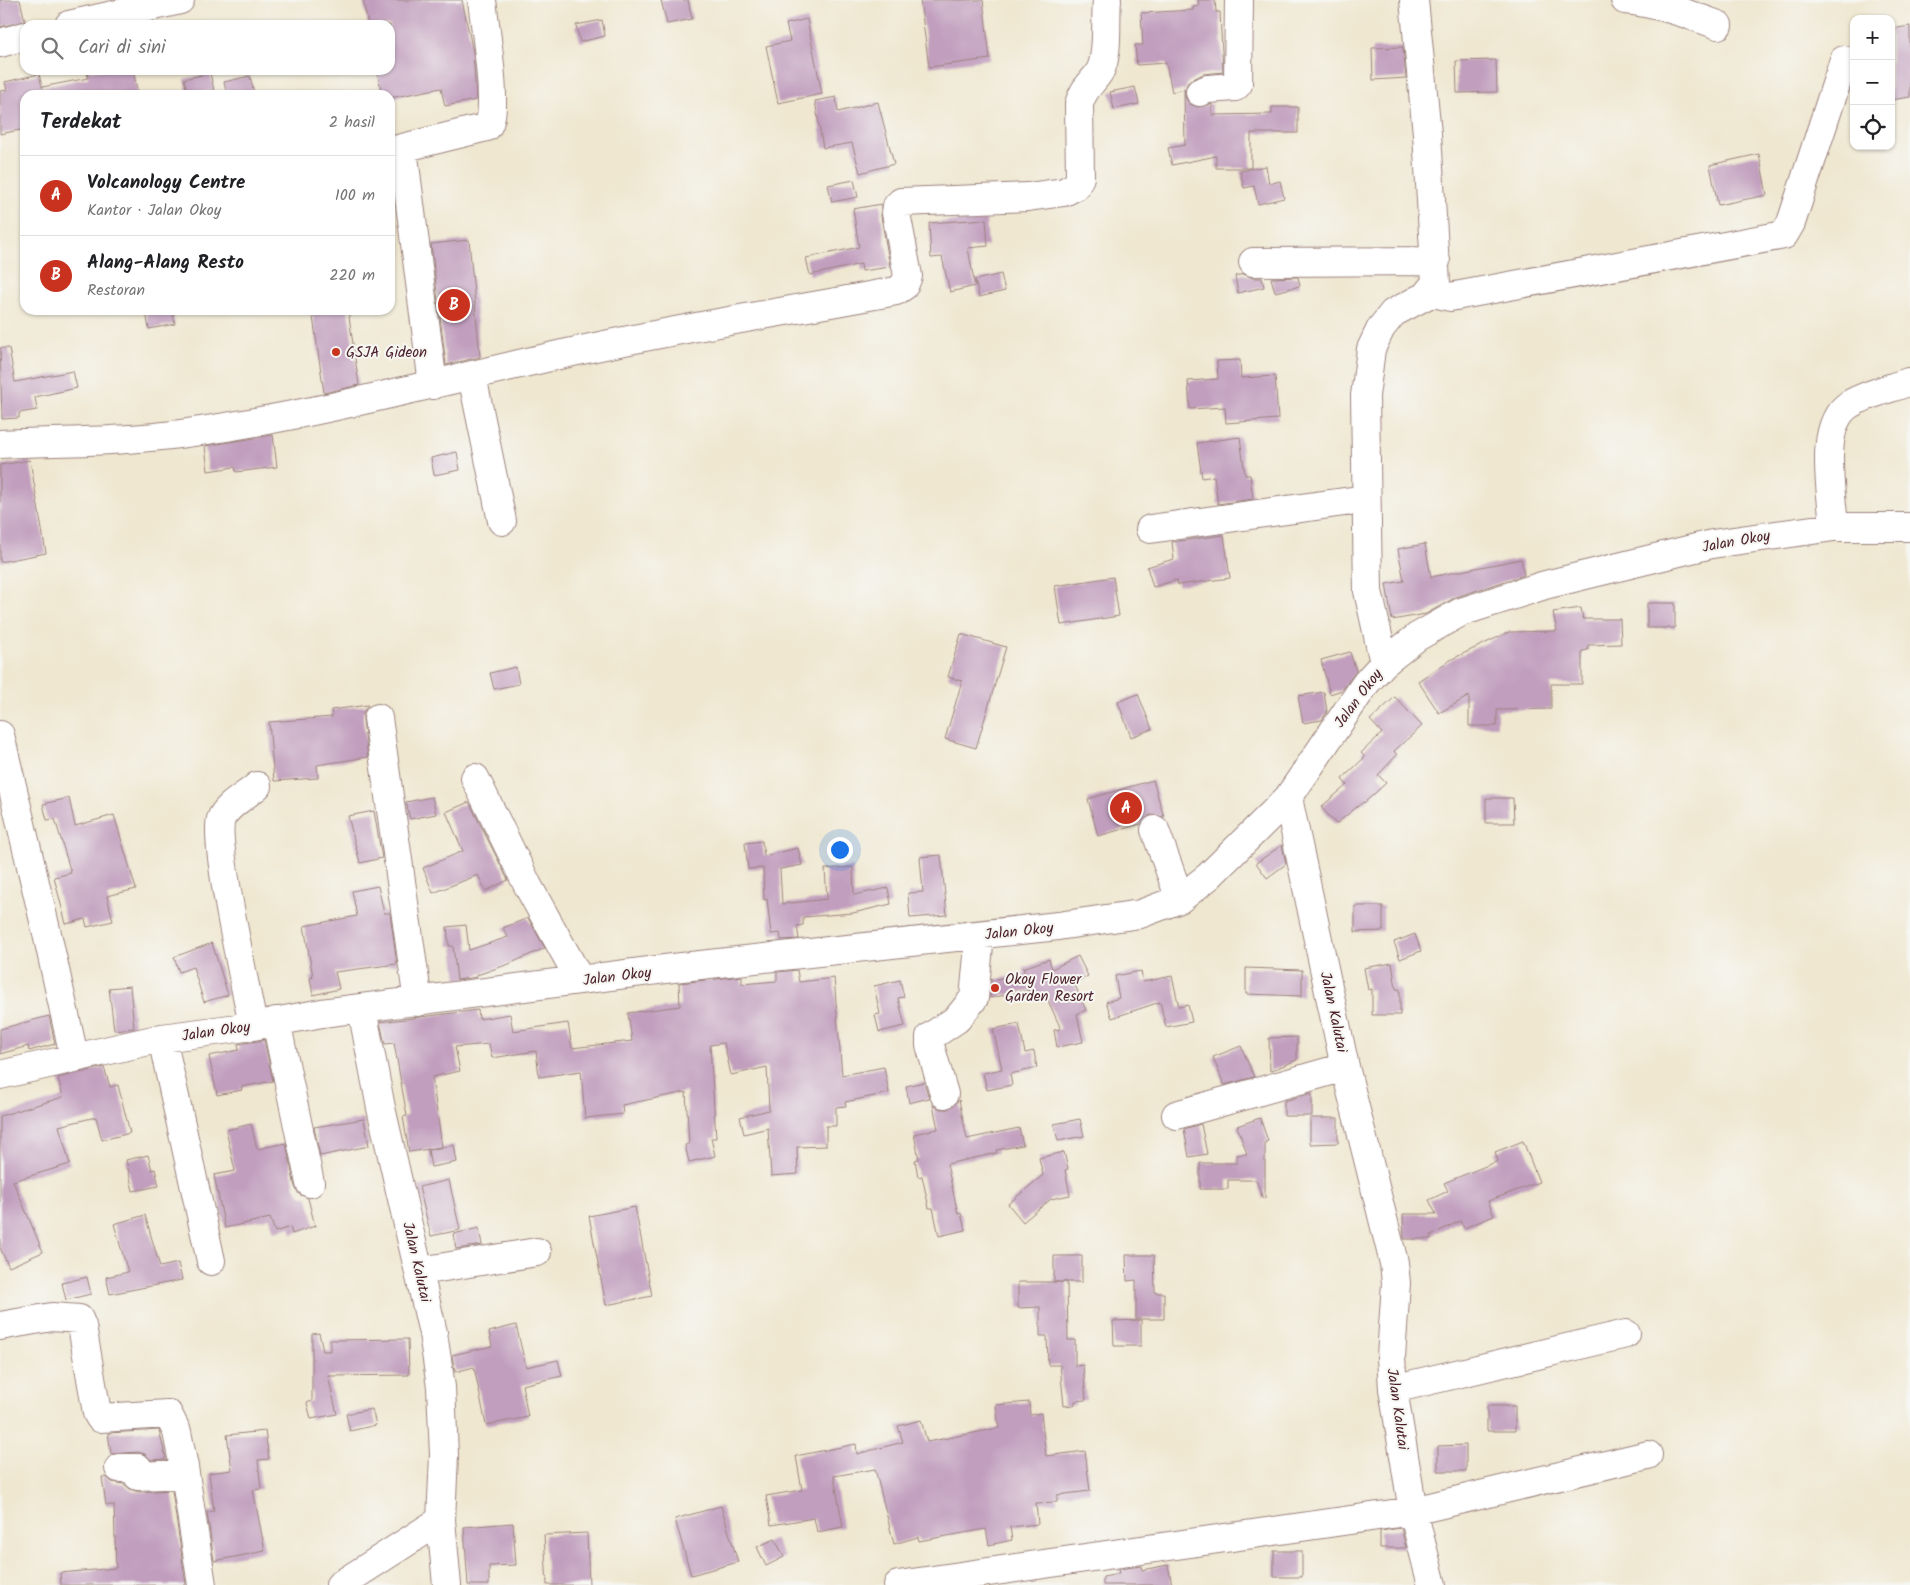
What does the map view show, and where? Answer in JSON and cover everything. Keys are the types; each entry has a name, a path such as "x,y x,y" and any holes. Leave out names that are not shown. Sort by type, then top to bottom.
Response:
{"street":[{"path":"91,20 180,0"},
{"path":"433,385 396,150 487,127 492,121 492,86 482,0"},
{"path":"0,444 124,440 265,421 433,385 568,353 709,324 896,291 904,286 908,276 896,212 897,206 901,202 1028,196 1064,192 1076,186 1080,177 1079,104 1082,92 1100,71 1105,56 1107,0"},
{"path":"1200,92 1208,89 1235,87 1238,84 1239,0"},
{"path":"1384,663 1368,591 1366,396 1371,348 1381,328 1393,314 1425,296 1436,283 1427,134 1414,0"},
{"path":"1625,0 1640,1 1681,12 1718,25"},
{"path":"0,43 20,37"},
{"path":"1429,292 1450,297 1784,235 1791,223 1844,60"},
{"path":"1253,262 1436,261"},
{"path":"472,376 502,521"},
{"path":"1834,527 1829,456 1831,429 1837,414 1851,404 1908,382"},
{"path":"1150,529 1366,499"},
{"name":"Jalan Okoy","path":"0,1074 74,1056 162,1038 362,1008 580,980 1109,920 1140,914 1180,899 1209,876 1288,798 1366,683 1384,663 1416,637 1461,612 1545,586 1712,544 1834,527 1910,527"},
{"path":"378,718 418,1002"},
{"path":"0,735 74,1056"},
{"path":"475,778 528,886 580,980"},
{"path":"257,786 224,813 220,822 222,858 265,1024 310,1183"},
{"name":"Jalan Kalutai","path":"1288,798 1345,1067 1394,1263 1396,1282 1391,1357 1393,1389 1413,1511 1432,1585"},
{"path":"1155,830 1180,899"},
{"path":"944,1094 930,1045 930,1037 957,1019 974,998 980,935"},
{"name":"Jalan Kalutai","path":"362,1008 381,1108 433,1333 441,1388 444,1455 441,1520 447,1585"},
{"path":"162,1038 211,1261"},
{"path":"1176,1116 1345,1067"},
{"path":"420,1271 537,1252"},
{"path":"0,1326 52,1317 79,1319 82,1326 97,1413 100,1418 168,1414 177,1432 202,1585"},
{"path":"1393,1389 1626,1334"},
{"path":"903,1585 1413,1511 1648,1455"},
{"path":"119,1468 138,1468 138,1476 185,1474"},
{"path":"340,1585 441,1520"}],"building":[{"path":"0,0 20,0 25,20 0,27"},
{"path":"363,0 462,0 473,52 476,100 445,106 441,88 395,97 395,90 381,90 378,75 395,75 395,20 367,20"},
{"path":"661,0 688,0 692,19 667,24"},
{"path":"920,0 983,0 990,59 929,67"},
{"path":"1198,0 1215,0 1216,12 1220,12 1223,72 1203,74 1188,82 1185,97 1190,104 1198,107 1212,104 1212,115 1272,114 1272,107 1298,107 1298,133 1251,133 1251,168 1216,168 1216,156 1172,165 1168,148 1185,145 1184,89 1172,92 1166,63 1137,65 1135,45 1143,45 1141,13 1193,10 1193,7 1199,6"},
{"path":"807,19 822,94 778,103 766,46 790,41 786,24"},
{"path":"602,20 605,36 580,42 576,25"},
{"path":"1910,26 1910,97 1895,99 1895,60 1895,28"},
{"path":"1403,47 1406,78 1373,80 1372,48"},
{"path":"1496,60 1497,92 1457,93 1456,61"},
{"path":"39,75 42,87 88,78 88,75 134,75 137,90 20,90 20,130 0,134 0,91 7,90 5,82"},
{"path":"210,75 214,90 187,90 184,79"},
{"path":"250,76 253,90 226,90 224,82"},
{"path":"1135,87 1139,104 1114,109 1110,92"},
{"path":"836,97 838,112 878,102 894,164 860,173 852,143 823,148 815,101"},
{"path":"1759,154 1767,195 1718,205 1710,165"},
{"path":"1266,166 1269,184 1280,181 1284,198 1258,204 1254,186 1244,188 1240,171"},
{"path":"854,180 858,197 832,202 828,185"},
{"path":"881,204 881,216 890,267 862,271 861,264 810,275 806,258 859,247 853,209"},
{"path":"986,219 988,246 968,248 975,286 950,292 942,257 931,258 929,223"},
{"path":"469,240 480,357 446,365 431,244"},
{"path":"1001,274 1005,291 979,297 975,280"},
{"path":"1244,274 1253,278 1262,278 1264,287 1238,293 1235,276"},
{"path":"1298,277 1300,286 1275,292 1271,278"},
{"path":"147,315 173,315 175,324 149,329"},
{"name":"GSJA Gideon","path":"313,315 349,315 359,385 324,393"},
{"path":"0,348 9,348 15,382 73,371 77,388 35,397 37,410 19,413 19,418 2,419"},
{"path":"1240,360 1241,378 1275,376 1278,419 1226,423 1225,407 1190,409 1188,381 1218,379 1217,361"},
{"path":"273,435 277,467 236,472 235,467 208,471 205,446"},
{"path":"1240,437 1245,475 1250,475 1253,499 1218,504 1214,476 1202,478 1197,443"},
{"path":"457,452 460,470 434,475 431,458"},
{"path":"30,460 46,553 0,562 0,465"},
{"path":"1224,535 1230,578 1178,585 1177,580 1153,587 1147,567 1174,559 1172,542"},
{"path":"1425,544 1431,577 1521,559 1524,575 1456,597 1426,614 1392,620 1386,584 1404,581 1398,549"},
{"path":"1113,577 1119,616 1061,625 1055,586"},
{"path":"1647,603 1675,603 1675,628 1647,628"},
{"path":"1581,608 1583,619 1620,619 1621,644 1588,645 1588,650 1582,651 1582,684 1551,684 1551,709 1497,710 1497,726 1469,726 1469,696 1439,713 1418,681 1452,659 1509,632 1557,631 1553,612"},
{"path":"961,634 1006,647 976,748 945,739 962,681 948,677"},
{"path":"1350,652 1356,671 1342,690 1330,694 1321,660"},
{"path":"516,667 519,684 494,689 490,673"},
{"path":"1324,692 1327,712 1322,720 1303,723 1298,696"},
{"path":"1138,694 1152,729 1131,737 1118,702"},
{"path":"1395,697 1422,726 1394,751 1397,755 1378,775 1386,783 1364,803 1336,824 1321,807 1347,785 1342,779 1365,757 1361,753 1382,733 1370,720"},
{"path":"368,705 363,713 363,720 368,757 317,765 318,778 274,781 269,722 332,717 331,710"},
{"path":"1153,780 1164,817 1150,815 1141,824 1098,836 1088,799"},
{"path":"432,797 436,814 410,819 406,802"},
{"path":"69,798 75,826 114,815 136,889 107,896 113,921 87,927 85,919 66,924 54,877 71,873 55,819 47,820 43,804"},
{"path":"1486,798 1513,798 1514,823 1486,823"},
{"path":"469,802 508,880 486,891 478,875 433,893 423,868 463,851 446,812"},
{"path":"374,811 382,858 360,863 348,816"},
{"path":"762,841 764,856 798,848 802,865 780,869 782,904 827,899 825,869 853,867 854,895 888,888 891,904 853,913 803,917 803,925 797,926 799,939 781,940 780,933 771,934 767,899 764,900 763,868 748,869 745,843"},
{"path":"1282,845 1286,864 1267,878 1256,863"},
{"path":"941,855 947,915 910,918 908,893 923,892 920,857"},
{"path":"378,886 384,913 390,913 397,964 335,972 339,989 313,995 310,978 313,977 304,926 357,916 352,891"},
{"path":"1355,906 1383,906 1383,931 1355,932"},
{"path":"528,918 545,948 509,964 477,975 477,977 457,980 453,946 449,946 447,927 466,925 469,950 508,937 503,928"},
{"path":"1415,934 1421,951 1400,959 1394,942"},
{"path":"212,943 228,995 204,1002 193,967 179,972 174,957"},
{"path":"1078,956 1088,976 1074,983 1086,1010 1077,1014 1083,1042 1057,1047 1054,1030 1061,1029 1046,996 1034,1000 1031,990 990,998 991,980 1025,974 1023,968 1049,959 1052,969"},
{"path":"1392,963 1396,989 1400,989 1400,1015 1372,1015 1372,989 1368,990 1364,968"},
{"path":"1246,968 1302,970 1302,996 1246,994"},
{"path":"797,970 799,982 834,978 842,1075 884,1067 889,1093 845,1102 846,1106 836,1107 836,1126 826,1126 826,1146 797,1147 798,1174 771,1176 768,1128 744,1134 740,1117 769,1110 767,1067 731,1075 724,1043 710,1045 716,1138 711,1138 715,1156 689,1162 685,1145 689,1144 686,1092 622,1105 623,1114 585,1118 581,1071 539,1077 536,1051 492,1058 489,1044 455,1047 460,1071 432,1077 442,1147 409,1152 403,1117 407,1116 394,1043 385,1044 380,1022 478,1010 479,1019 510,1014 513,1031 568,1023 572,1048 632,1041 628,1013 680,1006 679,983 742,976 742,984 777,981 777,972"},
{"path":"1141,971 1143,982 1172,976 1179,1007 1188,1005 1192,1022 1166,1027 1160,1002 1112,1018 1106,1002 1119,998 1115,976"},
{"path":"900,980 904,997 898,998 905,1026 879,1032 875,1015 880,1014 874,986"},
{"path":"130,986 134,1028 114,1030 109,988"},
{"path":"49,1016 55,1044 29,1051 28,1046 0,1054 0,1029"},
{"path":"1019,1024 1025,1053 1034,1051 1037,1068 1010,1074 1012,1085 987,1090 983,1073 1002,1069 993,1029"},
{"path":"1297,1037 1297,1060 1270,1071 1269,1038"},
{"path":"264,1040 273,1081 241,1087 242,1090 217,1095 209,1056 239,1050 238,1044"},
{"path":"1241,1046 1254,1077 1224,1085 1213,1057"},
{"path":"104,1067 110,1087 118,1085 130,1133 102,1140 96,1117 59,1126 70,1164 13,1181 43,1252 9,1267 0,1248 0,1116 63,1097 58,1078"},
{"path":"924,1082 929,1098 909,1103 906,1086"},
{"path":"1312,1093 1312,1116 1284,1116 1284,1101"},
{"path":"959,1100 967,1139 1019,1128 1023,1145 996,1150 997,1153 947,1164 958,1214 961,1213 965,1230 939,1236 933,1208 929,1208 922,1176 918,1177 915,1160 919,1159 914,1134 938,1129 933,1105 941,1109 948,1109"},
{"path":"1260,1118 1268,1141 1265,1142 1265,1198 1263,1199 1256,1180 1228,1180 1228,1189 1200,1189 1200,1163 1237,1163 1237,1155 1247,1154 1237,1126"},
{"path":"1310,1118 1338,1118 1338,1143 1310,1144"},
{"path":"364,1119 369,1146 320,1156 314,1127"},
{"path":"1080,1119 1084,1136 1058,1141 1054,1124"},
{"path":"251,1124 257,1149 286,1143 295,1187 299,1194 308,1198 315,1226 292,1234 290,1227 275,1232 270,1218 225,1228 214,1175 235,1171 226,1130"},
{"path":"1201,1124 1207,1154 1189,1157 1184,1129"},
{"path":"1523,1141 1539,1182 1488,1201 1494,1216 1464,1228 1460,1221 1431,1235 1431,1239 1404,1239 1403,1214 1436,1214 1429,1200 1448,1191 1444,1183 1498,1161 1495,1152"},
{"path":"454,1145 457,1162 431,1167 428,1150"},
{"path":"1064,1152 1068,1169 1065,1170 1070,1195 1051,1199 1023,1222 1008,1204 1043,1175 1039,1158"},
{"path":"148,1155 152,1170 155,1169 159,1186 133,1191 126,1160"},
{"path":"449,1180 460,1230 431,1236 419,1187"},
{"path":"635,1207 652,1296 606,1305 589,1216"},
{"path":"145,1215 160,1267 178,1263 182,1280 110,1294 106,1277 128,1272 114,1224"},
{"path":"479,1228 482,1245 456,1249 453,1234"},
{"path":"1126,1255 1154,1255 1155,1293 1164,1293 1164,1319 1136,1319 1136,1280 1127,1281"},
{"path":"1054,1256 1082,1256 1082,1282 1054,1282"},
{"path":"87,1277 91,1294 66,1300 62,1283"},
{"path":"1018,1282 1067,1282 1068,1340 1075,1340 1075,1366 1083,1365 1086,1400 1075,1401 1075,1405 1064,1406 1060,1365 1048,1365 1047,1336 1040,1336 1040,1307 1018,1308"},
{"path":"1141,1320 1141,1346 1114,1346 1113,1321"},
{"path":"516,1325 526,1367 558,1360 562,1376 522,1385 528,1417 486,1425 474,1367 455,1372 452,1355 492,1346 489,1332"},
{"path":"319,1333 323,1351 330,1351 330,1340 408,1339 409,1375 328,1376 337,1414 311,1419 307,1403 312,1401 312,1334"},
{"path":"1029,1402 1030,1415 1041,1413 1046,1456 1085,1451 1090,1491 1057,1495 1057,1502 1036,1503 1038,1524 1010,1527 1012,1540 989,1545 986,1529 919,1541 918,1537 894,1544 875,1469 834,1476 843,1527 817,1532 814,1518 771,1525 766,1496 802,1490 796,1456 856,1444 857,1454 903,1442 898,1426 921,1420 927,1442 999,1428 996,1405"},
{"path":"1487,1406 1515,1406 1515,1431 1487,1431"},
{"path":"372,1409 376,1425 350,1431 346,1414"},
{"path":"159,1430 166,1459 151,1460 145,1454 138,1452 111,1454 108,1433"},
{"path":"265,1431 269,1459 258,1460 261,1489 253,1490 265,1551 214,1561 207,1512 214,1511 209,1473 232,1470 227,1435"},
{"path":"1466,1445 1466,1471 1438,1471 1438,1446"},
{"path":"102,1477 106,1477 112,1482 124,1484 138,1492 172,1490 186,1585 61,1585 60,1573 116,1568 114,1505 106,1505"},
{"path":"721,1506 738,1562 691,1575 675,1519"},
{"path":"513,1523 516,1565 489,1566 489,1585 468,1585 464,1527"},
{"path":"1401,1528 1406,1548 1380,1548 1380,1531"},
{"path":"587,1533 589,1585 547,1585 544,1535"},
{"path":"775,1539 784,1557 766,1566 757,1547"},
{"path":"1274,1551 1302,1551 1302,1577 1274,1577"},
{"path":"1168,1565 1172,1585 1103,1585 1103,1577 1119,1574 1118,1569 1141,1566 1142,1570"}],"place":[{"name":"Alang-Alang Resto","path":"454,305"},
{"name":"GSJA Gideon","path":"336,352"},
{"name":"Volcanology Centre","path":"1126,808"},
{"name":"Okoy Flower Garden Resort","path":"995,988"}]}
